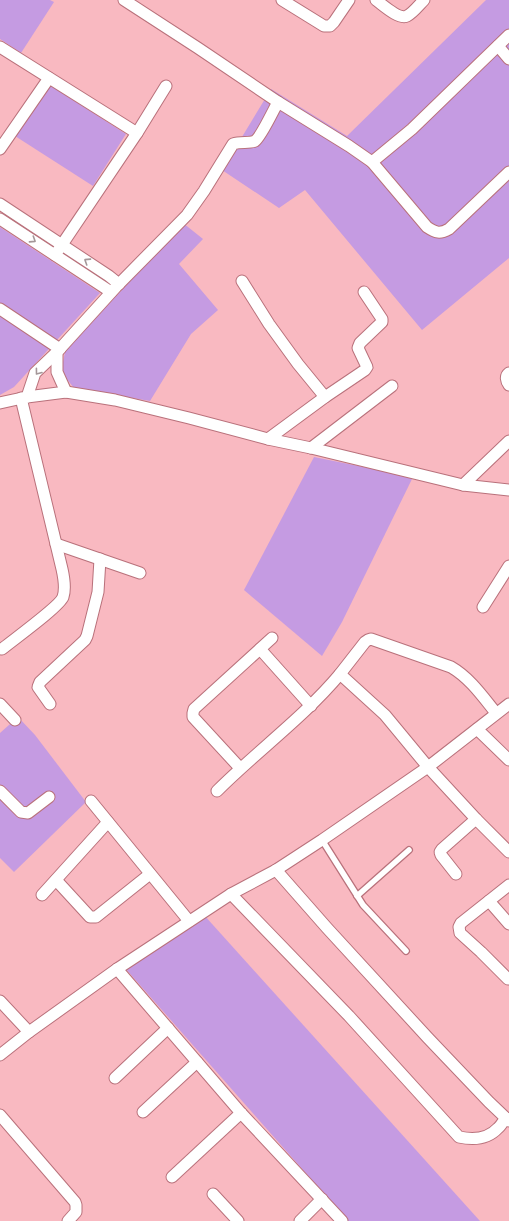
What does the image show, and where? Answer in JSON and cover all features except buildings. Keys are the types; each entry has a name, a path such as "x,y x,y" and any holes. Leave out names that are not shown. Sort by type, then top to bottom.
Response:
{"street":[{"path":"124,0 372,162 428,227 435,232 443,232 449,229 509,172"},
{"path":"282,0 324,26 330,26 334,22 349,0"},
{"path":"376,0 401,17 409,15 424,0"},
{"path":"372,162 412,130 509,35"},
{"path":"498,46 509,59"},
{"path":"0,48 137,133"},
{"path":"0,149 48,78"},
{"path":"55,255 137,133 166,86"},
{"path":"1,649 62,600 64,592 64,581 24,398 35,373 59,350 111,292 187,215 234,144 250,142 257,139 278,102"},
{"path":"0,204 119,284"},
{"path":"0,219 111,292"},
{"path":"242,281 298,364 325,397"},
{"path":"268,439 365,370 367,367 358,345 382,322 382,319 364,292"},
{"path":"0,309 59,350"},
{"path":"59,350 57,372 66,392"},
{"path":"509,372 506,379 509,385"},
{"path":"311,448 392,386"},
{"path":"3,399 24,398 66,392 116,400 268,439 463,485 509,490"},
{"path":"463,485 509,441"},
{"path":"56,544 140,573"},
{"path":"50,704 38,685 85,640 87,636 98,592 100,559"},
{"path":"484,607 509,566"},
{"path":"240,768 194,717 194,709 272,638"},
{"path":"217,790 311,706 326,691 366,642 371,639 452,667 459,671 467,678 496,713"},
{"path":"260,649 311,706"},
{"path":"340,674 385,715 428,767 509,852"},
{"path":"0,704 15,720"},
{"path":"0,1056 29,1032 117,969 188,921 231,894 276,870 428,767 509,704"},
{"path":"477,729 509,760"},
{"path":"0,791 20,812 24,813 28,813 49,797"},
{"path":"91,801 188,921"},
{"path":"456,874 440,852 476,819"},
{"path":"42,895 108,822"},
{"path":"231,894 349,1016 459,1137 477,1139 490,1134 499,1128 507,1119 433,1043 327,928 276,870"},
{"path":"56,880 90,916 96,917 150,874"},
{"path":"508,979 460,933 459,928 461,923 509,884"},
{"path":"489,901 509,924"},
{"path":"117,969 241,1113 342,1221"},
{"path":"0,1001 29,1032"},
{"path":"115,1078 168,1028"},
{"path":"143,1112 197,1062"},
{"path":"172,1177 241,1113"},
{"path":"0,1115 75,1202 76,1212 68,1221"},
{"path":"213,1194 238,1221"},
{"path":"300,1221 322,1199"}],"lane":[{"path":"322,840 357,896 371,915 406,951"},
{"path":"357,896 409,850"}],"shaded area":[{"path":"0,0 50,0 54,2 21,53 0,39"},
{"path":"486,0 509,0 509,258 422,330 305,190 279,208 222,170 271,89 347,136"},
{"path":"48,84 126,134 93,186 15,136"},
{"path":"183,223 203,239 179,264 218,310 191,334 150,401 74,388 61,372 65,352"},
{"path":"0,227 100,293 14,387 0,395"},
{"path":"314,457 413,477 342,622 322,656 244,590"},
{"path":"18,717 35,735 86,802 14,872 0,858 0,733"},
{"path":"204,915 480,1221 348,1221 124,967"}]}
